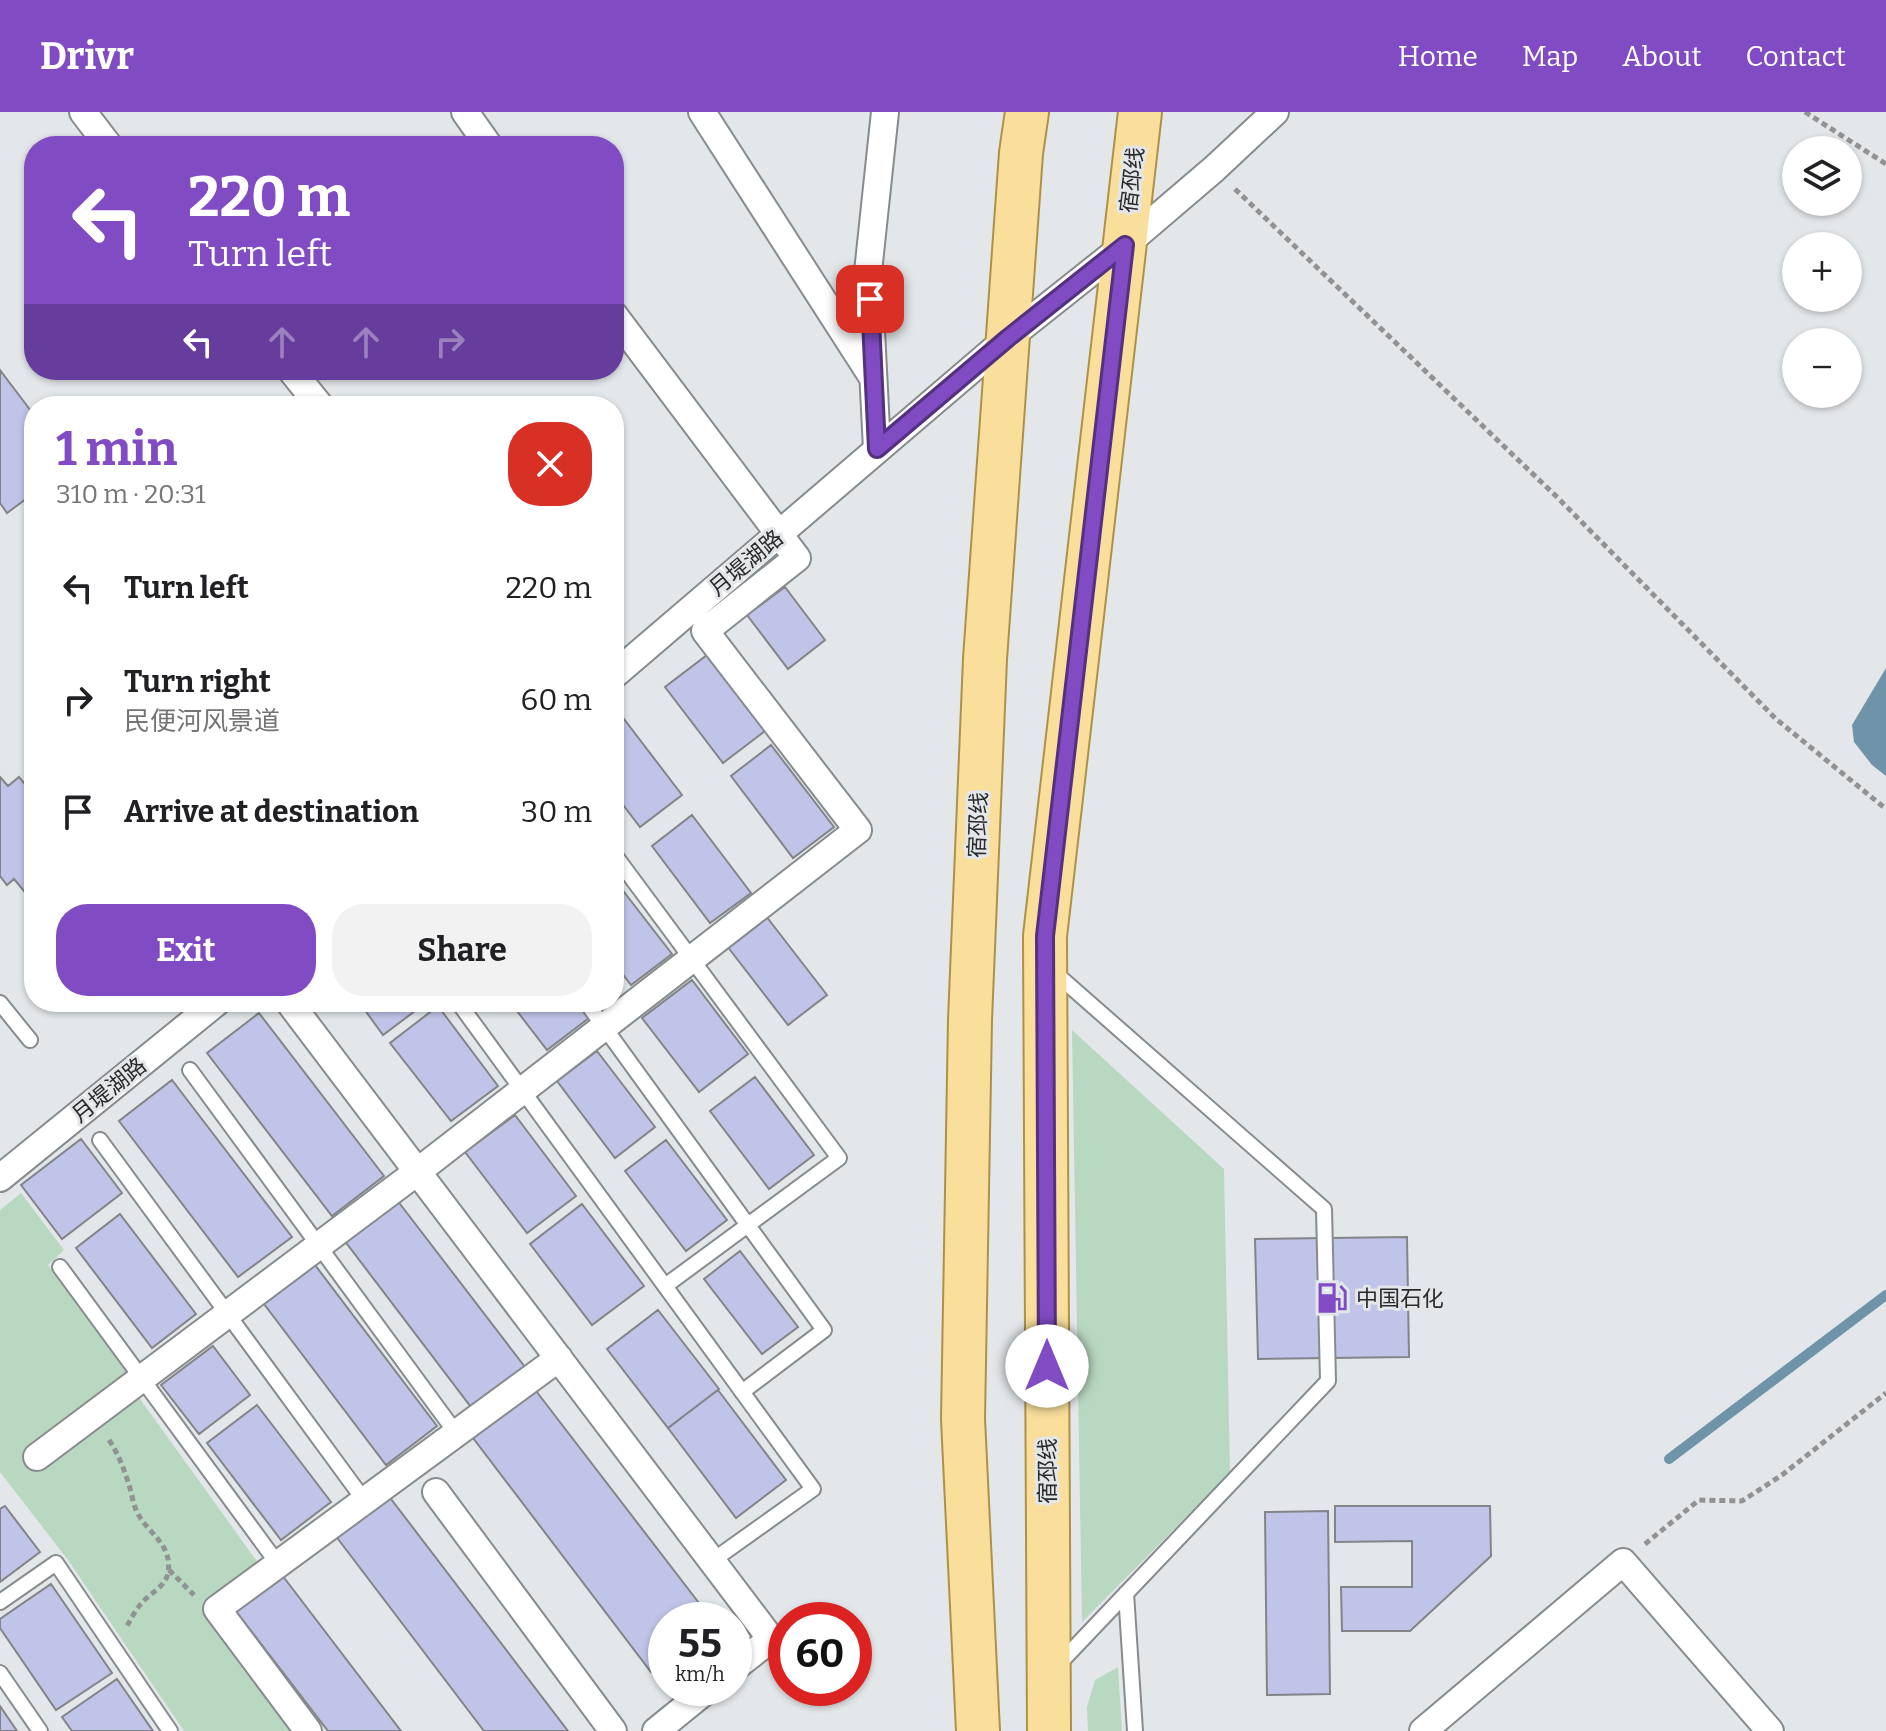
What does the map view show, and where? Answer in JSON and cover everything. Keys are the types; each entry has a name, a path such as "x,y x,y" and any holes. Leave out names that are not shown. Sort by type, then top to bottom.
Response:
{"main road":[{"name":"宿邳线","path":"978,1731 963,1419 970,1036 985,659 1021,153 1027,112"},
{"name":"宿邳线","path":"1049,1731 1045,936 1140,112"}],"street":[{"path":"83,112 101,136"},
{"path":"465,112 482,136"},
{"path":"702,112 874,378"},
{"path":"877,449 868,272 885,112"},
{"name":"月堤湖路","path":"624,667 1008,338 1125,245 1275,112"},
{"path":"624,328 797,558 705,631 858,830 624,1012"},
{"path":"299,380 312,396"},
{"name":"月堤湖路","path":"0,1178 205,1012"},
{"path":"297,1012 743,1602"},
{"path":"37,1457 417,1172 623,1012"},
{"path":"308,1731 217,1609 559,1358"},
{"path":"436,1492 613,1731"},
{"path":"1429,1729 1623,1562 1770,1731"},
{"path":"752,1614 771,1639 752,1654"},
{"path":"656,1731 687,1706"}],"lane":[{"path":"624,867 839,1158 665,1286"},
{"path":"1045,964 1324,1209 1328,1381 1048,1675"},
{"path":"0,1003 30,1040"},
{"path":"465,1012 813,1489 712,1561"},
{"path":"593,1012 824,1330 742,1392"},
{"path":"190,1070 456,1433"},
{"path":"100,1140 364,1500"},
{"path":"60,1267 278,1564"},
{"path":"0,1602 56,1563 170,1731"},
{"path":"1126,1593 1135,1731"},
{"path":"0,1673 40,1731"}],"path":[{"path":"1805,112 1886,164"},
{"path":"1214,169 1558,498 1776,719 1886,809"},
{"path":"1623,1562 1699,1500 1742,1501 1782,1475 1886,1393"},
{"path":"92,1416 117,1453 136,1511 144,1524 161,1540 169,1570 164,1583 142,1602 113,1647"}],"green space":[{"path":"1072,1030 1224,1169 1230,1473 1082,1622"},
{"path":"21,1193 64,1250 48,1265 131,1373 125,1378 261,1567 205,1611 294,1731 184,1731 68,1560 0,1472 0,1210"},
{"path":"1118,1667 1122,1731 1088,1731 1087,1707 1095,1680"}],"water":[{"path":"1886,668 1886,776 1872,765 1854,742 1852,725"}],"building":[{"path":"0,370 24,402 24,500 7,513 0,503"},
{"path":"785,587 825,640 788,669 747,615"},
{"path":"711,652 769,728 723,763 665,687"},
{"path":"624,719 682,795 640,827 624,806"},
{"path":"771,745 834,827 793,858 731,776"},
{"path":"0,777 8,786 19,777 24,783 24,891 14,879 7,885 0,876"},
{"path":"692,815 751,893 710,923 652,846"},
{"path":"624,892 672,954 631,985 624,976"},
{"path":"766,916 827,995 788,1025 727,946"},
{"path":"692,980 748,1054 699,1092 642,1018"},
{"path":"366,1012 414,1012 383,1035"},
{"path":"430,1012 442,1012 498,1086 451,1121 390,1043"},
{"path":"518,1012 584,1012 589,1018 547,1050"},
{"path":"259,1013 384,1176 332,1216 207,1053"},
{"path":"597,1051 655,1127 615,1158 557,1081"},
{"path":"755,1077 814,1155 769,1189 710,1111"},
{"path":"172,1080 292,1237 238,1277 119,1121"},
{"path":"515,1115 576,1196 527,1233 465,1152"},
{"path":"81,1139 122,1193 62,1239 21,1185"},
{"path":"666,1140 727,1220 686,1251 625,1171"},
{"path":"397,1200 525,1367 471,1407 344,1240"},
{"path":"582,1204 644,1286 592,1325 530,1244"},
{"path":"120,1214 196,1314 152,1348 76,1248"},
{"name":"中国石化","path":"1407,1237 1409,1357 1258,1359 1255,1239"},
{"path":"740,1251 798,1327 762,1354 704,1279"},
{"path":"315,1265 437,1426 386,1465 264,1304"},
{"path":"658,1310 719,1389 668,1428 607,1349"},
{"path":"213,1346 250,1395 199,1434 161,1385"},
{"path":"533,1387 698,1602 648,1602 648,1668 470,1434"},
{"path":"718,1390 786,1480 736,1518 668,1428"},
{"path":"257,1405 331,1502 281,1540 207,1443"},
{"path":"388,1495 568,1731 484,1731 335,1535"},
{"path":"5,1506 40,1552 0,1582 0,1509"},
{"path":"1335,1506 1490,1506 1491,1556 1410,1631 1342,1631 1341,1587 1412,1587 1412,1541 1335,1542"},
{"path":"1328,1511 1330,1694 1267,1695 1265,1512"},
{"path":"282,1575 401,1731 328,1731 235,1610"},
{"path":"51,1584 112,1673 56,1710 0,1628 0,1619"},
{"path":"117,1679 153,1731 72,1731 62,1717"},
{"path":"0,1706 17,1731 0,1731"}],"waterway":[{"path":"1669,1459 1886,1295"}],"place":[{"name":"中国石化","path":"1332,1298"}],"route":[{"path":"870,299 877,449 1008,338 1125,245 1045,936 1047,1366"}]}
